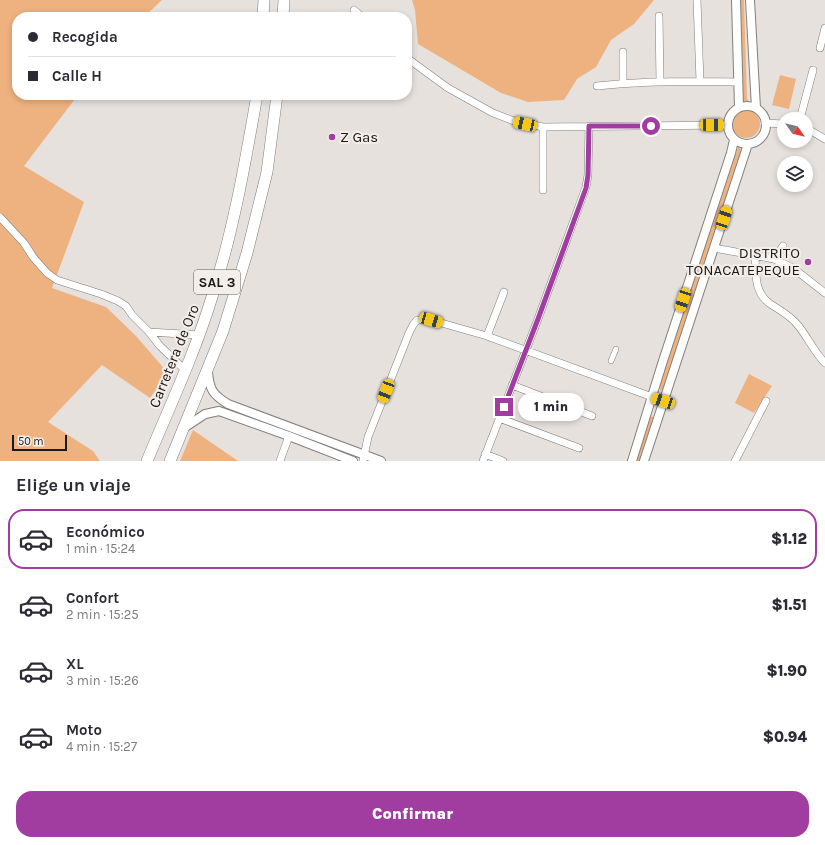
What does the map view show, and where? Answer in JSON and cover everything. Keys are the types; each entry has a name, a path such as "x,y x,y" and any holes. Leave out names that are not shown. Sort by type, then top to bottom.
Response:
{"highway":[{"path":"263,12 264,0"},
{"path":"283,12 284,0"},
{"name":"Carretera de Oro","path":"147,461 199,335 211,300 231,232 246,164 256,100"},
{"name":"SAL 3","path":"170,461 223,331 247,252 267,172 276,100"}],"street":[{"path":"697,0 700,81"},
{"path":"736,0 739,107"},
{"path":"750,0 756,108"},
{"path":"658,16 660,82"},
{"path":"820,48 825,28"},
{"path":"623,52 623,83"},
{"path":"412,62 448,88 493,113 514,121 543,126 728,125"},
{"path":"802,112 813,70"},
{"path":"597,86 623,83 700,81 738,82"},
{"path":"745,106 756,108 762,114 765,123 762,136 755,142 748,144 734,140 728,125 730,116 739,107 745,106"},
{"path":"765,123 777,124"},
{"path":"543,126 543,190"},
{"path":"503,461 484,458 526,351 586,188 588,175 589,126"},
{"path":"813,132 825,139"},
{"path":"632,461 651,397 734,140"},
{"path":"644,461 748,144"},
{"path":"0,217 24,243 33,257 47,273 57,280 101,294 126,306 132,315 149,332 160,346 185,370"},
{"path":"774,259 783,246"},
{"path":"714,248 774,259 793,268 825,293"},
{"path":"756,255 756,282 761,295 769,303 784,311 796,322 818,356 825,363"},
{"path":"487,336 504,292"},
{"path":"364,458 368,437 409,333 417,320 431,320 487,336 663,401"},
{"path":"149,332 199,335"},
{"path":"611,362 616,349"},
{"path":"208,370 212,391 219,399 228,404 364,458 381,461"},
{"path":"512,385 592,416"},
{"path":"735,461 766,401"},
{"path":"184,428 205,414 219,412 289,436 353,461"},
{"path":"499,418 579,448"},
{"path":"280,461 289,436"}],"shaded area":[{"path":"0,0 162,0 149,12 12,12 12,100 74,100 24,166 84,202 52,288 106,307 136,336 168,373 150,398 102,365 48,422 93,451 100,461 0,461"},
{"path":"412,0 654,0 634,24 611,40 596,67 577,79 564,100 528,102 501,93 418,44 415,10"},
{"path":"740,0 744,0 747,98 749,103 742,103"},
{"path":"780,75 796,79 789,109 772,105"},
{"path":"746,110 752,111 756,114 759,118 759,130 756,134 752,137 746,138 740,137 736,134 733,130 732,124 733,118 736,114 740,111"},
{"path":"738,147 742,150 664,388 661,391 659,387"},
{"path":"749,374 772,386 754,413 735,403"},
{"path":"650,416 653,417 653,419 641,461 635,461"},
{"path":"193,430 238,461 180,461"}],"place":[{"name":"Z Gas","path":"332,137"},
{"name":"DISTRITO TONACATEPEQUE","path":"808,262"}],"route":[{"path":"504,407 586,188 588,175 589,126 651,126"}]}
